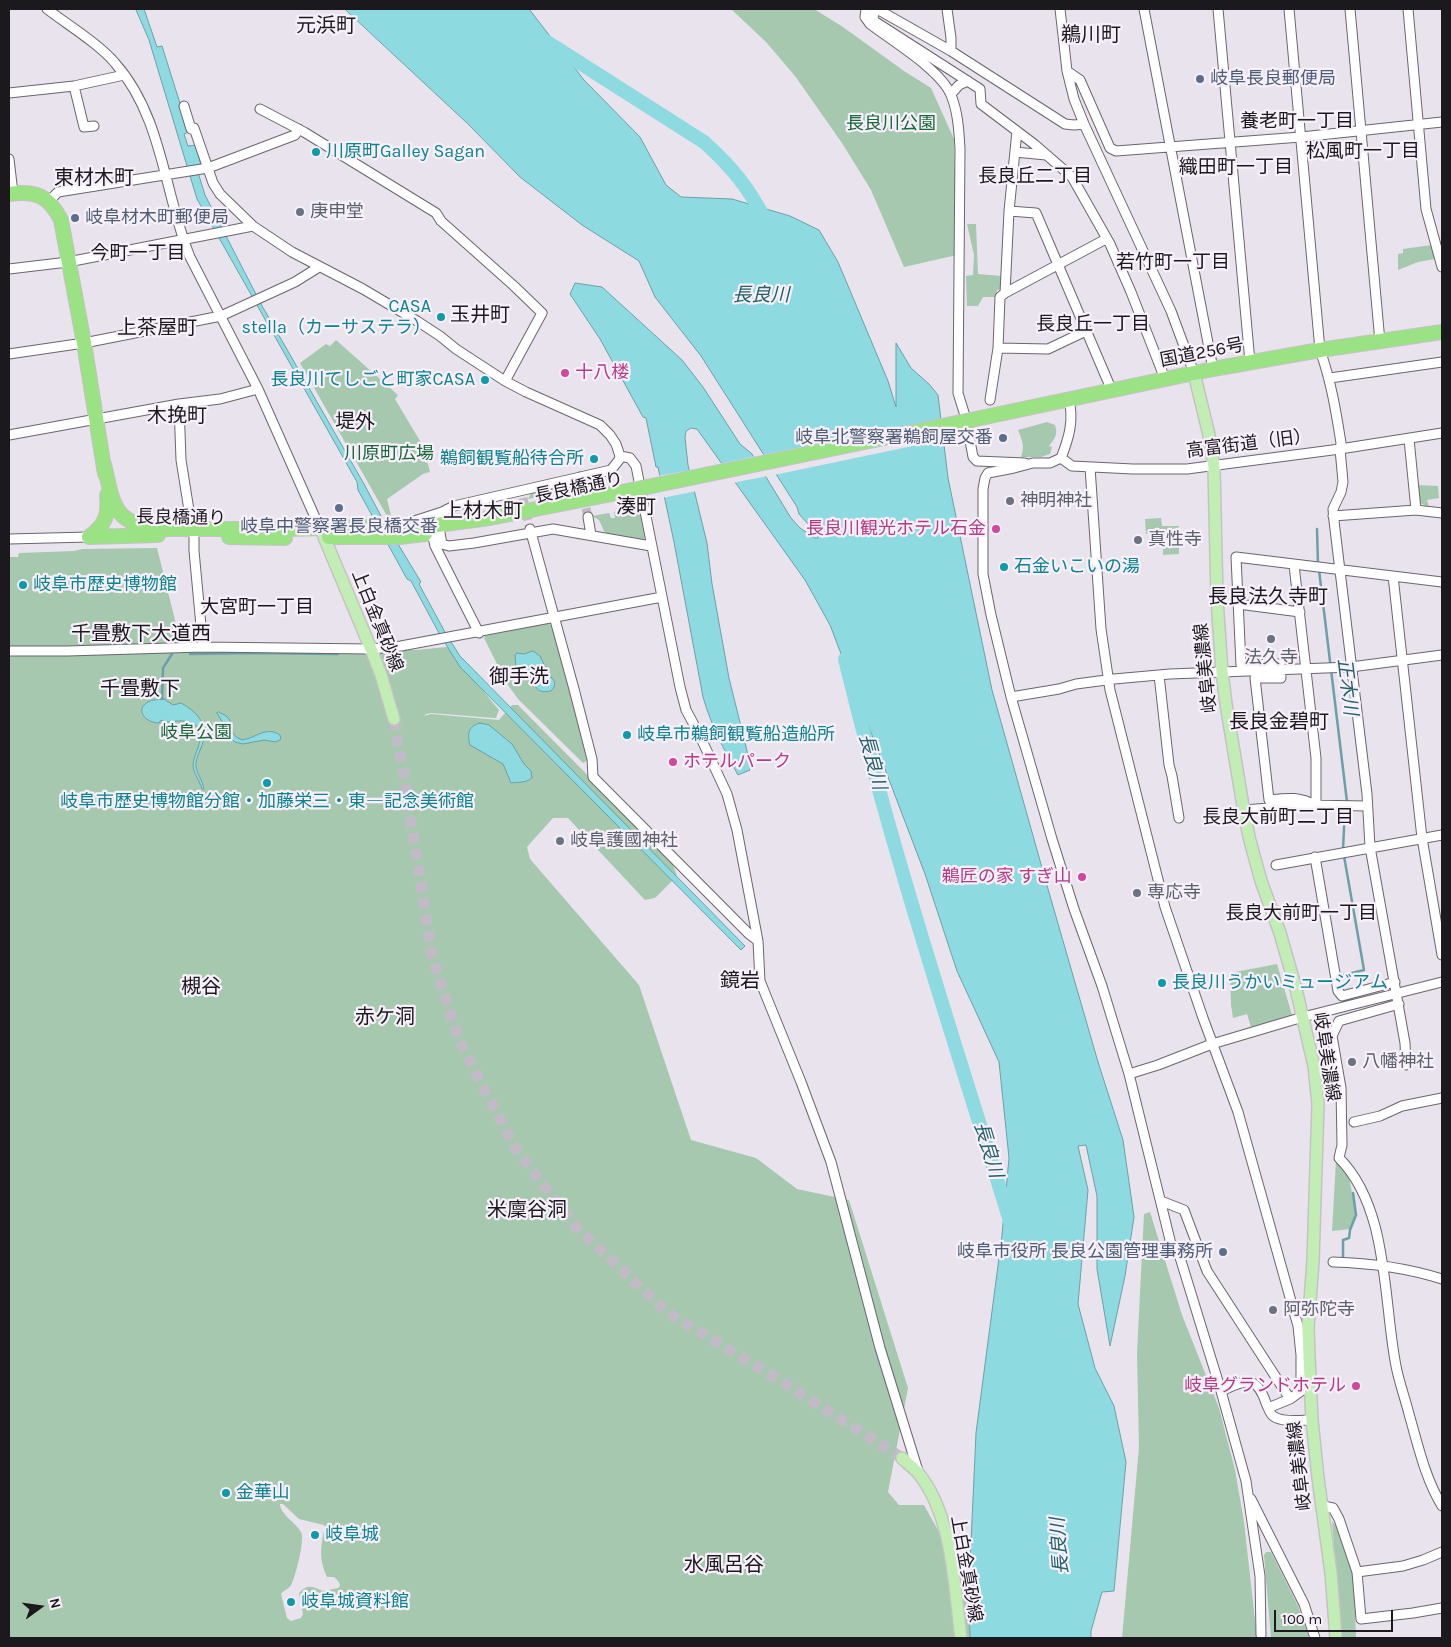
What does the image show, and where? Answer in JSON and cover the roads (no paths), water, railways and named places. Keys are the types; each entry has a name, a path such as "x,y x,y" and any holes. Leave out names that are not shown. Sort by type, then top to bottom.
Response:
{"highway":[{"path":"11,194 28,193 49,201"},
{"name":"長良橋通り","path":"49,201 61,220 104,464 116,508 128,521 136,525 253,539 322,533 397,530 462,522 638,492 971,428"},
{"name":"国道256号","path":"971,428 1195,377 1442,332"},
{"name":"国道256号","path":"1070,404 1112,391 1165,379 1195,377 1213,369 1250,362 1442,338"},
{"name":"長良橋通り","path":"89,537 99,529 108,511 104,464"},
{"name":"長良橋通り","path":"397,530 436,533 497,524 638,492"},
{"name":"長良橋通り","path":"89,537 193,532"}],"main road":[{"name":"岐阜美濃線","path":"1195,377 1209,435 1214,466 1216,591 1222,672 1244,810 1251,846 1261,881 1280,933 1314,1066 1318,1104 1308,1328 1312,1420 1331,1572 1336,1638"},
{"name":"上白金真砂線","path":"322,533 371,649 394,719"},
{"name":"上白金真砂線","path":"902,1458 919,1474 932,1496 942,1520 949,1550 961,1638"}],"street":[{"path":"47,9 106,54 132,85 141,101 155,139 183,239 258,389 322,533"},
{"path":"866,9 865,17 870,24 932,70 942,80 951,94 957,116 960,149 958,392 971,428 973,457 977,461 1033,463 1050,463 1061,458 1070,430 1070,404"},
{"path":"1084,124 1065,124 950,51 876,9 873,16 874,21 980,89 981,104 1017,130 1072,177 1106,238 1131,292 1165,379"},
{"path":"947,9 951,38 950,51"},
{"path":"1060,9 1067,71 1074,99 1171,311 1195,377"},
{"path":"1144,9 1213,369"},
{"path":"1218,9 1250,362"},
{"path":"1289,9 1321,354 1330,378 1341,443 1342,492 1333,509 1333,516 1367,806 1370,847 1395,982 1405,1043 1406,1065"},
{"path":"1350,9 1380,342"},
{"path":"1408,9 1426,209 1442,266"},
{"path":"1067,71 1080,80 1110,148 1116,151 1231,143 1442,122"},
{"path":"9,93 74,86 124,75"},
{"path":"951,94 960,85 968,81"},
{"path":"74,86 84,127 94,126"},
{"path":"184,106 191,129 194,128 205,169 213,184 220,194 253,226 292,252 363,289 417,321 505,381 540,399 600,425 610,434 616,444 620,456 612,470 580,477 522,495 454,506 397,530"},
{"path":"260,110 299,130 436,213 441,221 542,313 505,381"},
{"path":"49,201 58,192 205,169 295,135 299,130"},
{"path":"1004,293 1009,211 1017,130"},
{"path":"1015,152 1047,155"},
{"path":"9,159 11,194"},
{"path":"1009,211 1036,213 1112,391"},
{"path":"9,269 68,262 253,226"},
{"path":"990,400 998,348 1000,297 1004,293 1106,238"},
{"path":"9,354 84,343 221,316 295,282 319,267"},
{"path":"998,348 1048,349 1086,331"},
{"path":"1330,378 1442,362"},
{"path":"9,435 220,398 258,389"},
{"path":"179,404 181,460 193,532 203,647"},
{"name":"高富街道（旧）","path":"1061,458 1072,466 1187,469 1340,449 1442,433"},
{"path":"1409,439 1416,510"},
{"path":"620,456 630,458 636,466 686,710 700,734 727,794 758,941 760,981 831,1162 880,1348 919,1474"},
{"path":"1033,463 988,472 984,478 983,574 1011,697 1054,848 1102,986 1129,1074 1171,1244 1178,1251 1221,1390 1248,1492 1260,1576 1261,1635"},
{"path":"1090,467 1101,629 1110,690 1165,907 1212,1044 1238,1112 1298,1326 1301,1355 1301,1391 1290,1399 1268,1408"},
{"path":"580,477 582,488"},
{"path":"454,506 451,512 452,517 462,522"},
{"path":"1333,516 1416,510 1442,513"},
{"path":"588,517 591,535"},
{"path":"436,533 442,544 449,546 495,540 530,531 553,529 651,546"},
{"path":"530,531 592,759 593,777 758,941"},
{"path":"436,533 435,546 477,633"},
{"path":"9,539 89,537"},
{"path":"1316,806 1305,799 1269,800 1255,678 1281,678 1280,664 1241,665 1236,557 1442,582"},
{"path":"1294,565 1316,758 1316,806"},
{"path":"1393,576 1422,838 1442,955"},
{"path":"9,651 67,652 203,647 371,649 432,642 662,597"},
{"path":"1238,604 1300,612"},
{"path":"1011,697 1059,690 1076,684 1159,675 1351,667 1442,655"},
{"path":"1159,675 1169,765 1178,818"},
{"path":"1244,810 1306,805 1367,806"},
{"path":"1277,812 1304,811 1306,805"},
{"path":"1276,865 1442,835"},
{"path":"1315,857 1338,991 1342,996 1395,982"},
{"path":"1129,1074 1212,1044 1303,1017 1442,982"},
{"path":"1398,1004 1339,1021 1332,1036 1341,1088 1342,1145 1339,1158 1354,1176 1370,1208 1382,1265 1396,1366 1421,1457 1442,1506"},
{"path":"1354,1122 1380,1116 1402,1106 1442,1098"},
{"path":"1161,1200 1184,1210 1207,1271 1290,1399"},
{"path":"1333,1262 1382,1265 1442,1279"},
{"path":"1221,1390 1243,1382 1253,1382 1262,1389 1268,1408 1273,1416 1282,1420 1312,1420"},
{"path":"1248,1492 1304,1604 1315,1638"},
{"path":"1323,1506 1332,1508 1338,1518 1357,1572 1361,1619 1413,1614 1442,1608"},
{"path":"1357,1572 1403,1566 1442,1552"}],"water":[{"path":"136,9 144,9 157,47 162,46 189,132 184,134 188,146 196,145 201,165 196,166 205,195 261,304 381,516 421,582 419,584 460,656 745,946 741,950 460,667 440,635 411,581 407,579 358,490 357,482 197,199 149,40"},
{"name":"長良川","path":"345,9 529,9 584,80 640,137 666,185 681,197 732,199 790,216 819,230 838,262 888,381 896,407 896,343 911,368 938,395 948,478 992,690 1098,1062 1123,1140 1134,1217 1125,1276 1110,1346 1097,1269 1097,1196 1086,1145 1078,1146 1088,1190 1078,1304 1095,1368 1114,1406 1126,1462 1114,1591 1102,1592 1091,1631 1091,1638 970,1638 969,1586 976,1433 1002,1235 1009,1158 999,1062 957,971 925,874 830,625 805,580 697,429 691,428 686,431 685,438 688,465 707,543 712,584 729,678 750,763 750,770 738,775 733,766 714,727 703,697 674,542 646,418 643,417 600,339 570,294 575,283 602,287 682,360 703,387 740,444 752,454 791,518 800,528 815,538 818,538 818,535 799,514 797,507 701,356 655,297 639,261 582,225 520,177 468,124"},
{"path":"533,651 540,656 548,673 555,682 551,691 546,692 537,689 531,676 520,677 515,670 515,655 517,653 524,654"},
{"path":"164,699 173,705 181,703 193,711 201,721 204,733 196,765 204,789 202,789 193,765 200,742 199,728 182,721 169,722 161,720 159,723 154,722 143,716 142,709 144,705 151,700"},
{"path":"219,712 229,719 233,732 238,738 243,740 262,733 271,732 280,735 281,739 276,742 264,740 243,744 235,742 229,736 217,713"},
{"path":"480,723 489,725 512,744 524,764 531,771 532,778 530,780 511,783 503,764 470,745 469,731 473,726"}],"waterway":[{"name":"長良川","path":"547,42 704,142 739,179 766,222"},
{"name":"正木川","path":"1317,529 1318,564"},
{"name":"正木川","path":"1319,570 1347,802"},
{"path":"162,699 163,668 172,654"},
{"path":"190,654 338,654"},
{"name":"長良川","path":"845,659 902,871 1010,1221"},
{"name":"正木川","path":"1343,849 1345,808"},
{"name":"正木川","path":"1340,976 1364,970 1344,856"},
{"name":"正木川","path":"1343,1258 1343,1240 1349,1238 1356,1215 1353,1193"}],"tunnel":[{"path":"583,495 588,517"},
{"path":"523,498 530,529"},
{"path":"394,719 432,956 459,1040 516,1150 576,1227 668,1313 784,1383 902,1458"}],"place":[{"name":"岐阜長良郵便局","path":"1200,79"},
{"name":"川原町Galley Sagan","path":"316,152"},
{"name":"庚申堂","path":"300,212"},
{"name":"岐阜材木町郵便局","path":"75,218"},
{"name":"CASA stella（カーサステラ）","path":"441,317"},
{"name":"十八楼","path":"565,373"},
{"name":"長良川てしごと町家CASA","path":"485,380"},
{"name":"岐阜北警察署鵜飼屋交番","path":"1003,438"},
{"name":"鵜飼観覧船待合所","path":"594,459"},
{"name":"神明神社","path":"1010,501"},
{"name":"岐阜中警察署長良橋交番","path":"339,508"},
{"name":"長良川観光ホテル石金","path":"996,529"},
{"name":"真性寺","path":"1138,540"},
{"name":"石金いこいの湯","path":"1004,567"},
{"name":"岐阜市歴史博物館","path":"23,585"},
{"name":"法久寺","path":"1271,639"},
{"name":"岐阜市鵜飼観覧船造船所","path":"627,735"},
{"name":"ホテルパーク","path":"673,762"},
{"name":"岐阜市歴史博物館分館・加藤栄三・東―記念美術館","path":"267,783"},
{"name":"岐阜護國神社","path":"560,841"},
{"name":"鵜匠の家 すぎ山","path":"1082,877"},
{"name":"専応寺","path":"1137,893"},
{"name":"長良川うかいミュージアム","path":"1162,983"},
{"name":"八幡神社","path":"1352,1062"},
{"name":"岐阜市役所 長良公園管理事務所","path":"1223,1252"},
{"name":"阿弥陀寺","path":"1273,1310"},
{"name":"岐阜グランドホテル","path":"1356,1386"},
{"name":"金華山","path":"226,1493"},
{"name":"岐阜城","path":"315,1535"},
{"name":"岐阜城資料館","path":"291,1602"}],"district":[{"name":"元浜町","path":"326,26"},
{"name":"鵜川町","path":"1091,35"},
{"name":"養老町一丁目","path":"1297,122"},
{"name":"松風町一丁目","path":"1363,152"},
{"name":"織田町一丁目","path":"1236,168"},
{"name":"長良丘二丁目","path":"1035,177"},
{"name":"東材木町","path":"94,178"},
{"name":"今町一丁目","path":"138,254"},
{"name":"若竹町一丁目","path":"1173,263"},
{"name":"玉井町","path":"480,315"},
{"name":"長良丘一丁目","path":"1093,325"},
{"name":"上茶屋町","path":"157,328"},
{"name":"木挽町","path":"177,416"},
{"name":"堤外","path":"355,422"},
{"name":"湊町","path":"636,507"},
{"name":"上材木町","path":"483,511"},
{"name":"長良法久寺町","path":"1268,597"},
{"name":"大宮町一丁目","path":"257,608"},
{"name":"千畳敷下大道西","path":"141,634"},
{"name":"御手洗","path":"519,677"},
{"name":"千畳敷下","path":"140,689"},
{"name":"長良金碧町","path":"1279,722"},
{"name":"長良大前町二丁目","path":"1278,818"},
{"name":"長良大前町一丁目","path":"1301,914"},
{"name":"鏡岩","path":"740,981"},
{"name":"槻谷","path":"201,987"},
{"name":"赤ケ洞","path":"385,1017"},
{"name":"米廩谷洞","path":"527,1210"},
{"name":"水風呂谷","path":"724,1565"}],"park label":[{"name":"長良川公園","path":"891,124"},
{"name":"川原町広場","path":"389,454"},
{"name":"岐阜公園","path":"196,733"}]}
